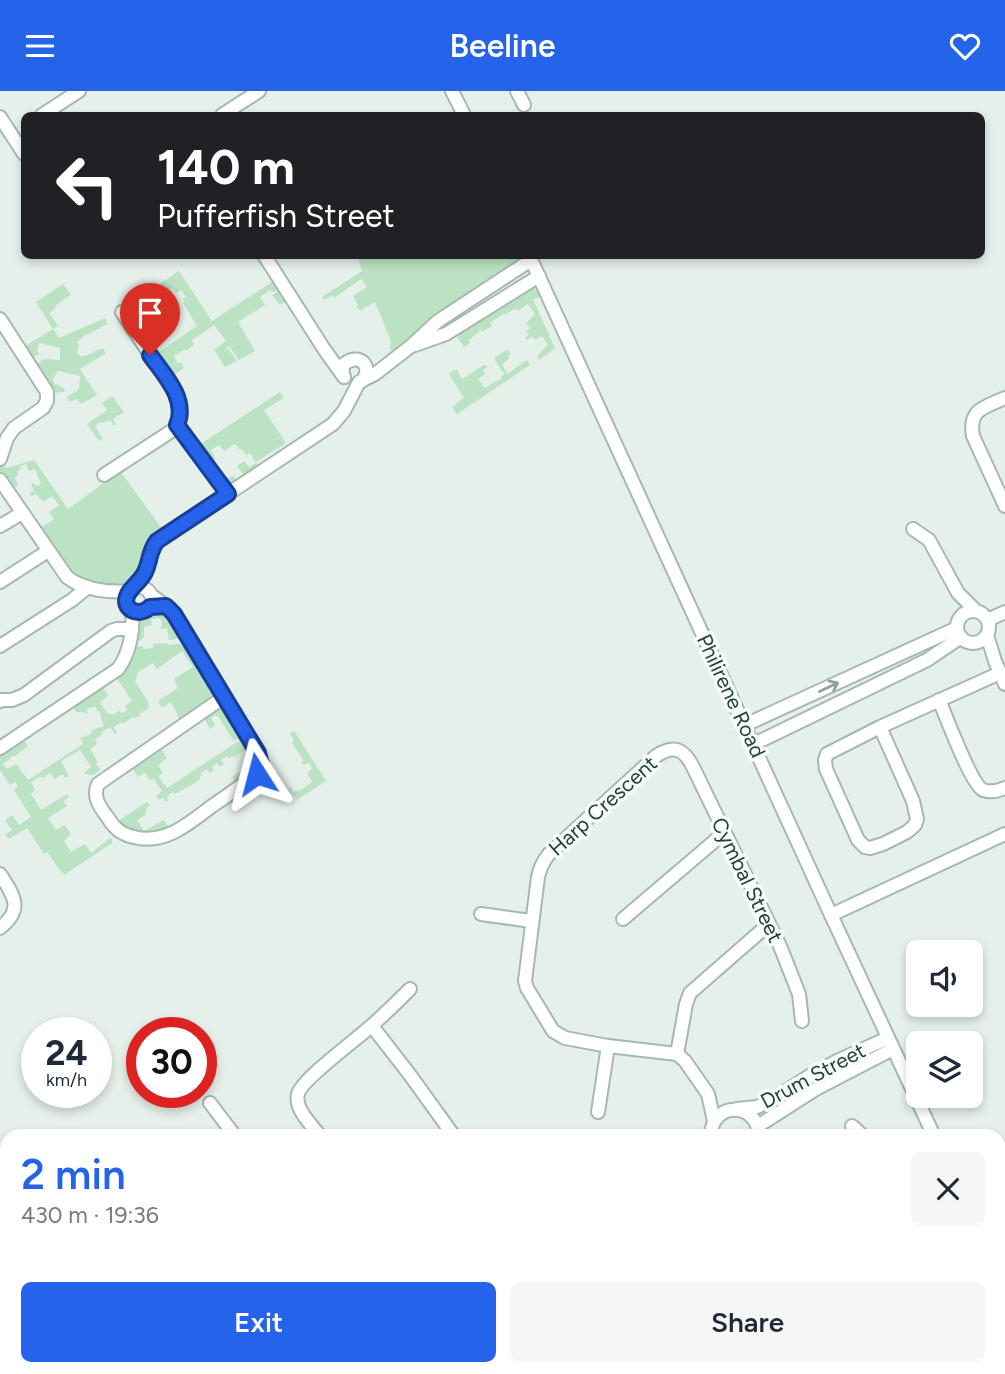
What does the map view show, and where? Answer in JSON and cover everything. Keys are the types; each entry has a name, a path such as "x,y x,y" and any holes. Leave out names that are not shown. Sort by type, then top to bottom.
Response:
{"street":[{"path":"47,112 79,91"},
{"path":"227,112 259,91"},
{"path":"452,91 462,112"},
{"path":"517,91 524,105"},
{"path":"0,117 21,148"},
{"path":"12,135 21,129"},
{"path":"0,747 114,673 125,659 150,553 157,541 334,423 344,411 351,397 353,380 322,344 267,259"},
{"path":"385,364 357,361 344,364 342,373 353,380 374,374 438,321 529,259"},
{"name":"Philirene Road","path":"530,259 931,1129"},
{"path":"411,346 446,334 539,276"},
{"path":"497,282 506,296"},
{"path":"104,475 173,430 180,416 178,397 122,312"},
{"path":"0,459 7,438 14,428 43,408 47,401 47,392 2,326"},
{"path":"322,344 365,366 366,373 353,380"},
{"path":"1005,398 979,409 972,419 971,429 1005,506"},
{"path":"177,425 228,494"},
{"path":"0,480 72,582 113,593 138,605 166,606 174,614 258,753 261,764 257,774 168,835 145,839 123,834 113,827 96,799 98,784 224,697"},
{"path":"0,526 22,513"},
{"path":"913,529 929,540 958,593 988,620 990,627 983,638 969,642 960,627 958,593"},
{"path":"0,582 48,551"},
{"path":"0,646 88,587"},
{"path":"1,699 12,700 24,695 117,629 138,605"},
{"path":"754,744 927,660 960,627 968,611 976,611"},
{"path":"988,620 1005,612"},
{"path":"745,725 960,627"},
{"path":"880,727 913,801 917,819 907,832 870,848 858,840 830,779 826,769 827,754 880,727 1000,673 983,638"},
{"path":"806,698 814,714"},
{"path":"939,700 978,785 995,792 1005,787"},
{"name":"Cymbal Street","path":"674,750 687,756 780,946 799,994 802,1021"},
{"name":"Harp Crescent","path":"674,750 656,756 549,854 539,871 525,981 554,1031 565,1038 677,1054"},
{"path":"623,919 724,833"},
{"path":"831,915 1005,834"},
{"path":"0,874 9,888 15,911 0,928"},
{"path":"481,914 531,921"},
{"path":"712,1129 714,1121 708,1094 677,1054 686,1004 690,993 769,924"},
{"path":"315,1129 300,1108 297,1097 299,1090 410,989"},
{"path":"372,1026 449,1129"},
{"name":"Drum Street","path":"733,1110 757,1107 836,1061 891,1044"},
{"name":"Drum Street","path":"761,1129 823,1085 891,1044"},
{"path":"598,1112 608,1046"},
{"path":"817,1072 823,1085"},
{"path":"708,1094 733,1110 748,1113 756,1121 758,1129"},
{"path":"215,1108 230,1129"},
{"path":"714,1121 720,1114 733,1110"},
{"path":"852,1126 855,1129"}],"green space":[{"path":"358,259 522,259 521,262 426,323 392,352 391,341 375,302 360,311 357,307 353,296 367,287 361,279 334,298 332,295 324,300 322,297 362,271"},
{"path":"179,271 212,321 275,280 288,300 280,305 272,295 277,292 270,290 260,297 265,305 238,322 255,351 239,360 229,346 222,352 228,348 237,361 225,367 214,350 226,341 214,325 192,340 194,345 174,356 184,368 172,376 157,353 197,326 183,303 186,297 181,290 176,293 172,288 149,303 154,311 147,316 156,329 151,332 155,337 145,343 134,320 135,310 130,303"},
{"path":"63,284 71,295 49,313 58,326 53,329 36,302"},
{"path":"531,288 537,290 541,297 533,299 555,348 539,360 537,356 548,345 542,336 535,340 532,337 526,340 529,335 526,331 530,328 526,323 535,314 528,304 518,311 516,308 504,315 501,311 502,315 482,332 477,326 480,331 464,347 455,333"},
{"path":"105,318 107,324 86,334 77,342 80,356 103,348 106,353 80,369 97,395 81,404 77,399 70,402 67,397 79,389 80,376 58,371 53,379 54,383 64,388 65,392 50,393 34,366 44,359 60,360 60,348 39,343 37,352 40,353 30,360 22,348 53,329 59,338"},
{"path":"507,350 511,353 509,359 502,364 507,374 527,360 530,365 457,414 452,407 464,398 449,374 457,369 462,379 486,365 483,370 485,374 478,379 485,388 502,378 504,374 495,357"},
{"path":"280,392 284,398 264,410 286,443 256,462 259,467 244,476 237,466 244,461 249,467 256,463 250,453 246,455 235,444 224,451 219,445 211,450 215,458 210,462 221,477 226,479 233,476 238,482 226,484 196,447"},
{"path":"112,396 124,412 113,419 116,424 114,426 110,420 95,426 103,439 99,441 87,424 107,410 102,403"},
{"path":"34,460 68,509 120,471 163,530 145,552 137,580 119,589 71,577 37,530 54,519 49,512 59,505 52,496 43,502 36,494 31,496 30,493 34,491 31,484 41,484 35,469 29,471 26,464 20,466 21,469 15,477 18,486 10,489 0,474 0,465 7,468"},
{"path":"158,608 166,612 183,638 169,640 167,628 161,629 160,618 152,619 152,625 144,627 142,640 134,641 138,618 151,609"},
{"path":"186,643 212,687 211,701 181,722 171,702 162,708 158,701 178,688 174,679 193,667 182,651 157,669 153,663 138,672 135,682 149,703 149,708 140,713 141,715 114,727 117,733 110,727 102,732 95,740 97,744 90,749 100,770 93,775 84,773 91,767 80,750 61,761 69,776 66,778 62,774 55,779 50,773 31,782 35,790 31,794 41,810 67,794 69,797 63,801 67,806 48,818 56,830 65,825 71,834 64,841 71,852 85,844 91,853 112,839 112,843 64,875 47,852 44,854 27,828 9,839 5,835 12,830 5,820 12,815 19,825 31,817 14,790 18,787 15,782 10,785 0,770 0,752 23,739 28,746 3,764 7,769 16,764 28,780 83,744 80,738 104,726 95,706 87,709 87,714 76,712 72,706 101,685 108,695 100,703 108,714 127,710 125,706 132,701 115,676 132,647 153,648 153,644"},
{"path":"219,707 225,710 252,752 256,768 236,783 232,777 250,765 251,761 245,750 234,757 227,756 221,760 224,764 220,767 217,763 211,767 214,770 210,773 207,769 201,773 200,780 175,794 173,792 167,796 169,800 166,802 163,798 159,800 156,796 162,791 154,779 150,780 145,773 138,777 133,769 162,750 167,758 158,765 163,773 158,776 167,788 239,741 234,741 218,716 211,718 215,725 210,729 204,718"},
{"path":"294,731 326,781 297,800 289,788 293,792 299,791 310,784 312,781 307,774 312,768 309,763 304,765 301,762 304,761 292,743 294,741 290,733"},
{"path":"147,802 150,806 146,808 146,815 137,820 144,831 164,820 169,830 139,834 115,823"}],"route":[{"path":"150,355 178,397 180,416 177,425 228,494 157,541 150,553 145,573 127,595 127,604 137,613 150,607 166,606 171,610 258,753 261,764 257,774"}]}
